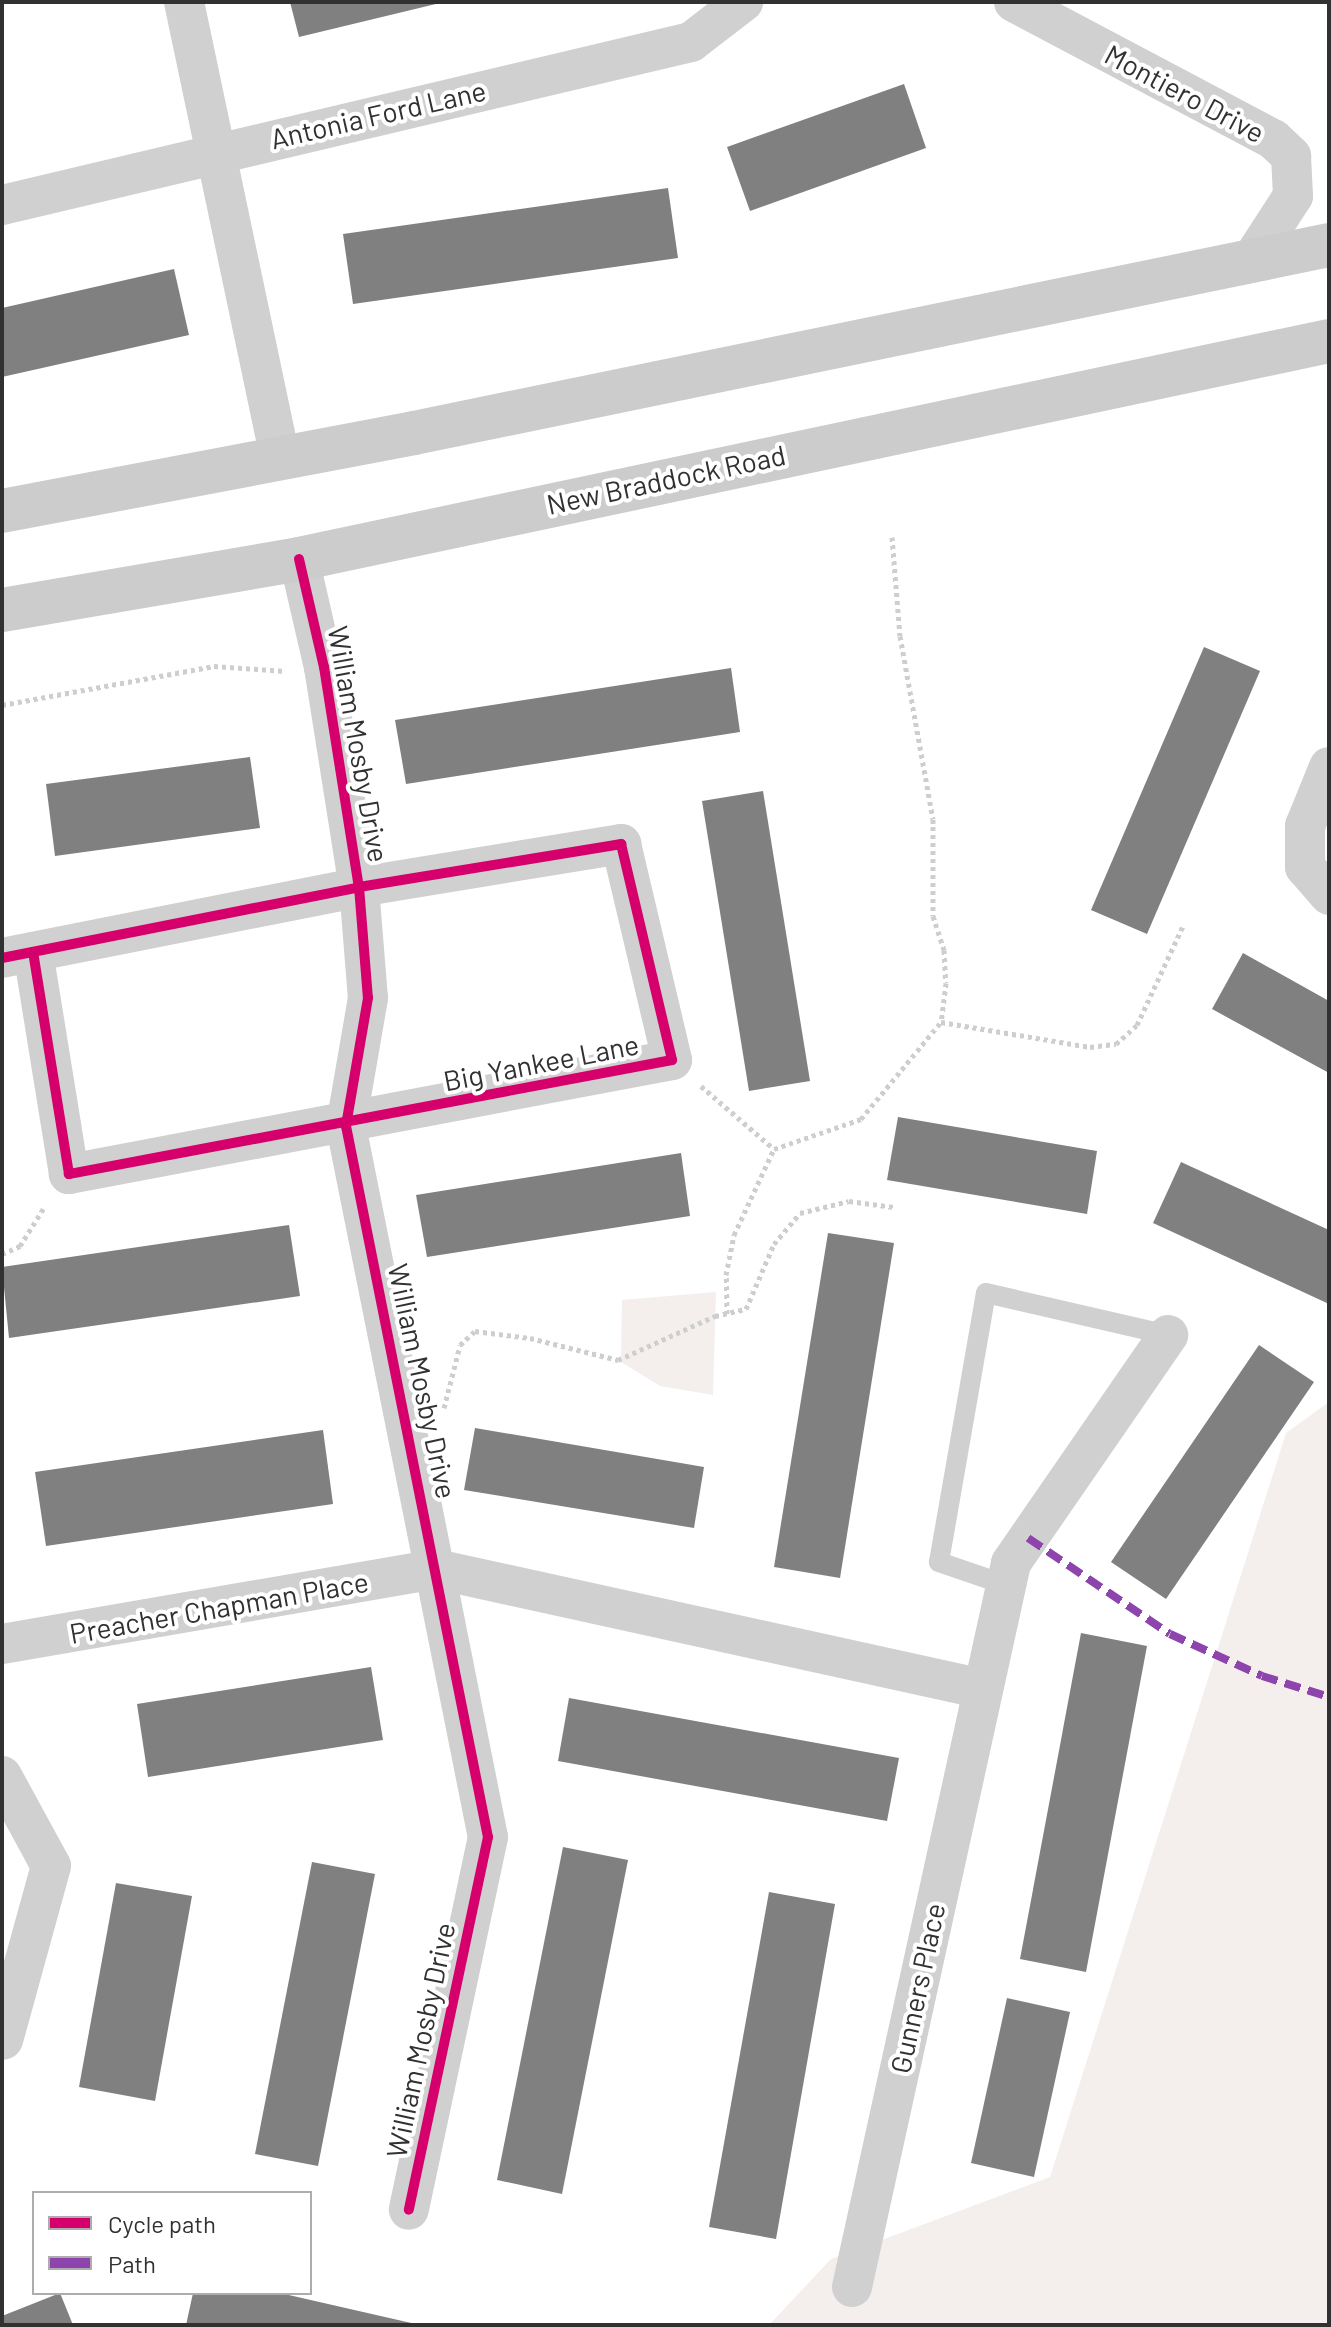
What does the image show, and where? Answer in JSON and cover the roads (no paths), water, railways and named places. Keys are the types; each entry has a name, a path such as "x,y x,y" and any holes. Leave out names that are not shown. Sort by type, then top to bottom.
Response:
{"main road":[{"path":"2,511 1329,247"},
{"name":"New Braddock Road","path":"2,610 299,559 1329,341"}],"street":[{"path":"184,2 280,458"},
{"name":"Antonia Ford Lane","path":"2,205 691,42 743,2"},
{"name":"Montiero Drive","path":"1014,2 1273,139 1291,156 1293,196 1251,261"},
{"name":"William Mosby Drive","path":"299,559 324,667 359,887 368,998 346,1126 488,1837 409,2210"},
{"path":"1329,767 1305,826 1305,867 1329,895"},
{"name":"Big Yankee Lane","path":"621,844 672,1060 346,1126 69,1174 17,955 359,887 621,844"},
{"name":"Gunners Place","path":"852,2287 1011,1563 1168,1335"},
{"path":"436,1569 983,1689"},
{"name":"Preacher Chapman Place","path":"2,1644 436,1569"},
{"path":"2,1776 51,1866 3,2040"}],"lane":[{"path":"1006,1585 939,1562 986,1293 1168,1335"}]}
